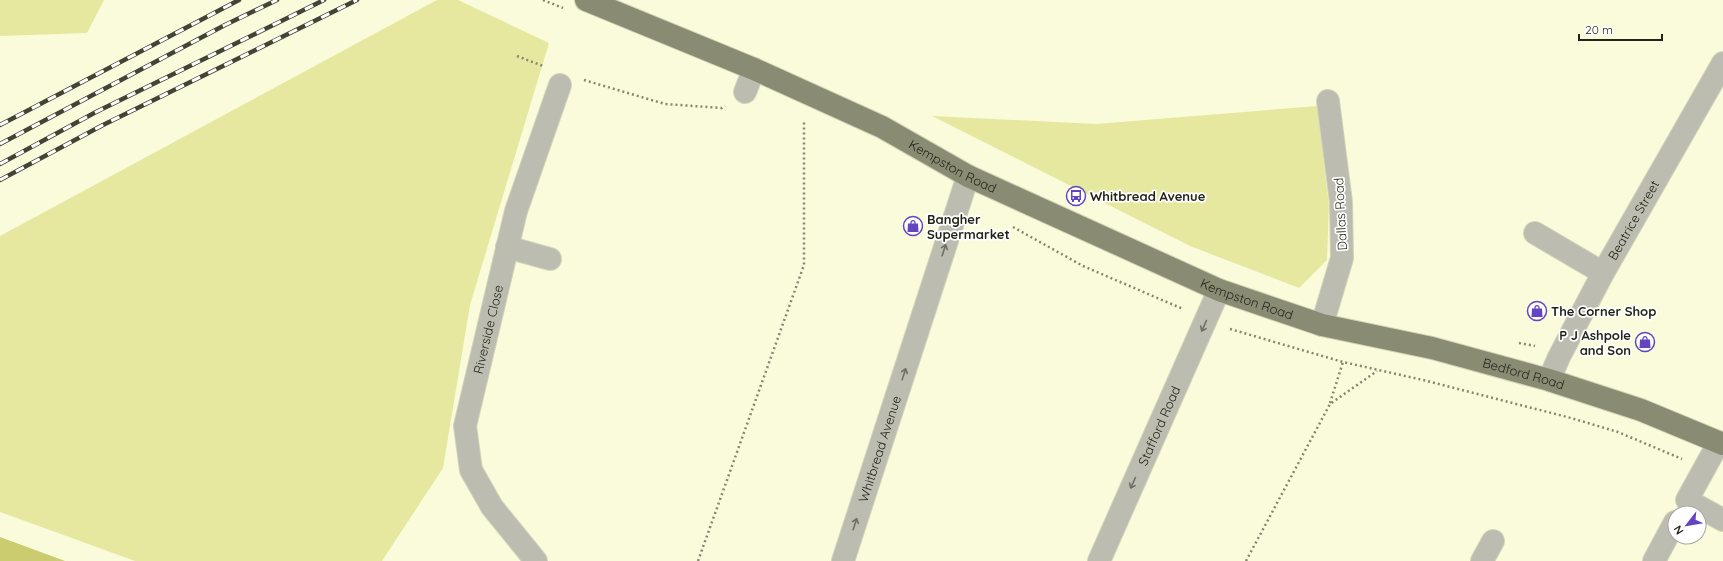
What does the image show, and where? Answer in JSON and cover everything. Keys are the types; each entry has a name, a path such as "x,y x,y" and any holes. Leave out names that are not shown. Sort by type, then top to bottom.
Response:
{"main road":[{"name":"Kempston Road","path":"586,0 754,69 882,127 968,176 1219,290 1322,325"},
{"name":"Bedford Road","path":"1322,325 1432,348 1549,380 1641,410 1721,443"}],"street":[{"name":"Beatrice Street","path":"1549,380 1559,357 1603,273 1723,63"},
{"path":"745,92 754,69"},
{"name":"Riverside Close","path":"536,561 492,507 471,470 465,426 516,211 570,81"},
{"name":"Dallas Road","path":"1322,325 1342,258 1341,202 1328,101"},
{"name":"Whitbread Avenue","path":"843,561 968,176"},
{"path":"1535,233 1603,273"},
{"path":"507,247 550,259"},
{"name":"Stafford Road","path":"1099,561 1219,290"},
{"name":"Bedford Road","path":"1684,505 1721,443"},
{"name":"Bedford Road","path":"1707,514 1723,520"},
{"path":"1654,561 1667,537"},
{"path":"1482,561 1493,541"}],"path":[{"path":"517,56 544,66"},
{"path":"570,81 665,104 722,108 745,92"},
{"path":"698,561 804,265 804,116"},
{"path":"1010,225 1083,266 1182,310"},
{"path":"1230,329 1343,362 1423,380 1571,418 1618,432 1682,459"},
{"path":"1512,342 1534,346 1540,340"},
{"path":"1246,561 1330,404 1343,362"},
{"path":"1330,404 1377,370"}],"green space":[{"path":"0,0 104,0 87,33 0,36"},
{"path":"437,0 458,0 549,43 470,305 443,468 382,561 135,561 0,512 0,236"},
{"path":"1317,106 1329,206 1327,260 1299,288 1190,246 932,116 1096,124"}],"shaded area":[{"path":"0,537 65,561 0,561"}],"railway":[{"path":"0,125 239,0"},
{"path":"0,144 225,25 277,0"},
{"path":"0,164 96,112 324,0"},
{"path":"0,180 103,125 357,0"}],"place":[{"name":"Whitbread Avenue","path":"1076,196"},
{"name":"Bangher Supermarket","path":"913,226"},
{"name":"The Corner Shop","path":"1537,311"},
{"name":"P J Ashpole and Son","path":"1645,342"}]}
